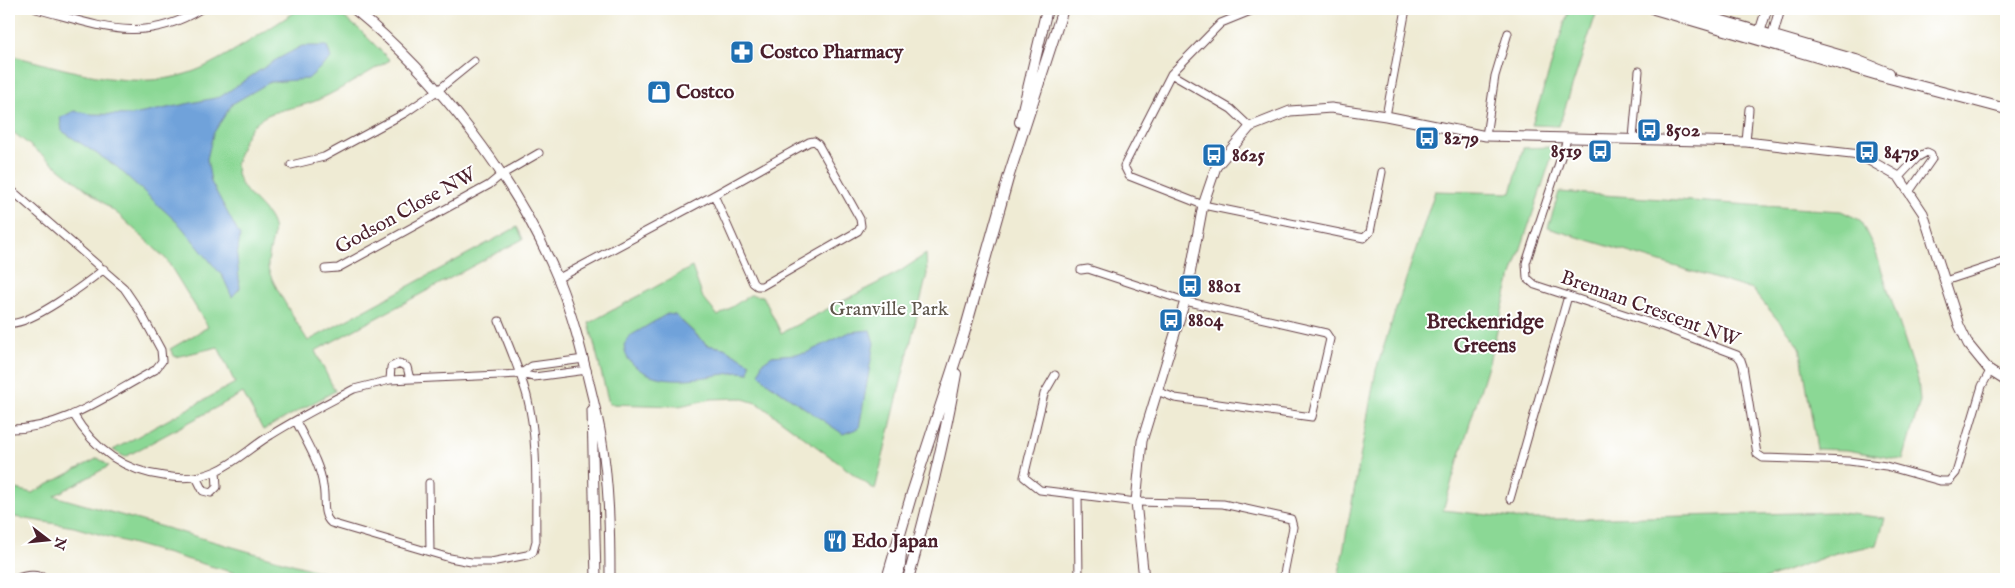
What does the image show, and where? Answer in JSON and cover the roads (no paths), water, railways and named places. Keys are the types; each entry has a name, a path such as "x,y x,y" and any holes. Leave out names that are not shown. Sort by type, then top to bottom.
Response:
{"main road":[{"path":"1009,175 1047,9"},
{"path":"887,579 964,334 1009,175 1063,9"},
{"path":"1654,9 1759,36"},
{"path":"1681,9 1878,75 2004,109"},
{"path":"908,579 930,500 946,431 964,334"},
{"path":"896,579 900,565 904,522"}],"street":[{"path":"36,9 108,28 134,31 163,27 201,9"},
{"path":"1386,116 1406,9"},
{"path":"1759,36 1767,9"},
{"path":"1771,40 1780,9"},
{"path":"1998,9 2006,11"},
{"path":"1253,10 1220,23 1171,74 1124,166 1129,176 1203,205 1364,238 1370,232 1382,172"},
{"path":"360,11 409,60 472,134 501,175 532,226 557,279 584,359 601,435 610,528 610,579"},
{"path":"1486,136 1495,76 1508,33"},
{"path":"291,165 324,157 410,110 474,61"},
{"path":"1633,138 1639,71"},
{"path":"1171,74 1231,108 1250,127"},
{"path":"1144,579 1136,502 1142,441 1185,301 1203,205 1216,167 1250,127 1290,111 1331,108 1386,116 1486,136 1746,142 1860,155 1899,177 1923,213 1959,325 1968,344 1990,371 2006,381"},
{"path":"1746,142 1749,110"},
{"name":"Brennan Crescent NW","path":"1567,139 1526,263 1526,273 1530,282 1737,355 1743,366 1757,454 1763,458 1849,461 1886,466 1940,481 1949,481 1956,473 1982,386 1990,371"},
{"path":"557,279 814,141 818,144 828,161 860,219 861,226 858,231 762,286 757,286 753,283 714,195"},
{"name":"Godson Close NW","path":"325,269 338,268 488,185 539,152"},
{"path":"1899,177 1918,157 1927,152 1931,154 1932,159 1929,166 1909,192"},
{"path":"9,188 116,279 132,298 161,350 162,361 155,370 73,414 47,425 28,429 9,429"},
{"path":"1945,281 2006,261"},
{"path":"9,323 18,324 45,309 72,293 104,269"},
{"path":"1081,270 1088,269 1185,301 1326,333 1330,339 1312,417 1175,398 1158,391"},
{"path":"1510,498 1568,296"},
{"path":"296,421 320,474 324,493 324,512 328,522 457,560 484,562 526,555 535,548 534,443 530,410 520,374 499,321"},
{"path":"520,374 532,366 584,359"},
{"path":"390,380 392,367 400,363 407,367 410,379"},
{"path":"73,414 88,436 104,452 118,462 149,474 170,477 196,476 216,471 240,458 270,435 354,389 376,382 520,374 534,377 587,370"},
{"path":"1055,375 1044,394 1024,477 1040,490 1136,502 1223,504 1291,519 1293,526 1283,579"},
{"path":"593,398 592,439 596,579"},
{"path":"196,476 203,491 211,493 217,487 216,471"},
{"path":"429,483 430,552"},
{"path":"1078,495 1080,579"},
{"path":"16,579 26,575 36,575 50,579"}],"water":[{"path":"302,46 327,46 331,58 308,79 270,82 232,104 213,134 207,159 211,182 240,236 237,257 240,288 232,297 223,277 180,225 117,167 62,131 60,118 74,111 91,114 133,115 220,97 274,61"},
{"path":"667,314 675,315 707,345 724,348 750,363 749,373 739,372 681,379 652,376 640,370 628,359 624,345 630,336"},
{"path":"870,330 874,343 859,428 843,434 768,383 759,374 762,363 772,356 806,353 850,332"}],"place":[{"name":"Costco Pharmacy","path":"742,52"},
{"name":"Costco","path":"659,92"},
{"name":"8502","path":"1649,130"},
{"name":"8279","path":"1427,138"},
{"name":"8519","path":"1600,151"},
{"name":"8479","path":"1867,152"},
{"name":"8625","path":"1214,155"},
{"name":"8801","path":"1190,286"},
{"name":"8804","path":"1171,320"},
{"name":"Edo Japan","path":"835,541"}],"district":[{"name":"Breckenridge Greens","path":"1485,334"}],"park label":[{"name":"Granville Park","path":"889,309"}]}
